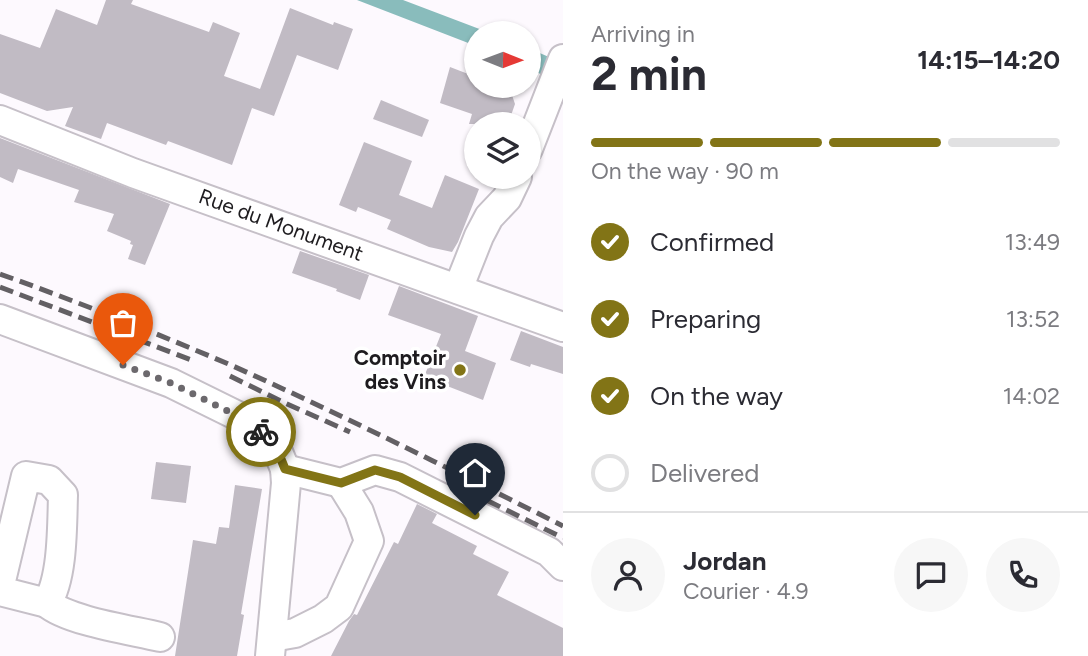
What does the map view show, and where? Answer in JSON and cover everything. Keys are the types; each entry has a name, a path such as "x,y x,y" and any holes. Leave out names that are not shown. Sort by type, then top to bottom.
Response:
{"street":[{"path":"541,115 563,59"},
{"name":"Rue du Monument","path":"0,120 133,173 563,327"},
{"path":"458,289 489,217 507,198 511,189"},
{"path":"0,318 171,383 248,421 274,442 285,469 286,482 271,647"},
{"path":"285,469 341,483 375,470 400,477 549,552 563,566"},
{"path":"0,585 26,476 49,480 63,495 61,547 53,594 47,603"},
{"path":"271,647 323,619 339,607 369,541 359,512 341,483"},
{"path":"0,591 47,603 78,618 160,637"}],"water":[{"path":"357,0 403,0 464,23 464,41"},
{"path":"541,54 563,63 563,86 541,74"}],"building":[{"path":"106,0 133,0 131,4 209,32 213,22 240,33 224,76 260,89 290,8 333,25 334,22 353,29 338,70 297,55 274,116 252,108 232,165 168,141 166,145 107,123 101,139 65,126 73,107 47,111 0,93 0,34 40,48 56,9 97,25"},
{"path":"450,67 464,72 464,98 513,98 515,104 512,112 466,112 440,103"},
{"path":"381,100 429,120 422,137 373,119"},
{"path":"0,138 170,204 145,265 128,259 133,245 130,244 131,241 107,231 114,214 74,202 79,190 18,169 13,183 0,177"},
{"path":"364,142 412,161 399,195 432,208 445,175 464,183 464,189 479,189 452,252 429,247 387,229 391,220 358,207 356,212 339,205"},
{"path":"300,251 369,275 360,300 292,273"},
{"path":"399,286 478,316 465,351 496,363 483,400 424,377 441,334 388,315"},
{"path":"521,331 563,347 563,374 510,360"},
{"path":"156,462 191,466 186,503 151,499"},
{"path":"235,485 262,489 241,614 244,615 237,656 175,656 193,540 216,544 219,527 229,528"},
{"path":"417,504 437,514 432,523 477,546 473,554 509,572 497,595 563,628 563,656 331,656 349,621 354,614 357,615 394,542 398,544"}],"railway":[{"path":"0,274 233,366 440,464 563,526"},
{"path":"0,287 194,361"},
{"path":"230,376 350,432"},
{"path":"450,482 563,538"}],"way so far":[{"path":"123,365 171,383 248,421 261,432"}],"place":[{"name":"Comptoir des Vins","path":"460,370"}],"route":[{"path":"261,432 274,442 285,469 341,483 375,470 400,477 475,515"}]}
